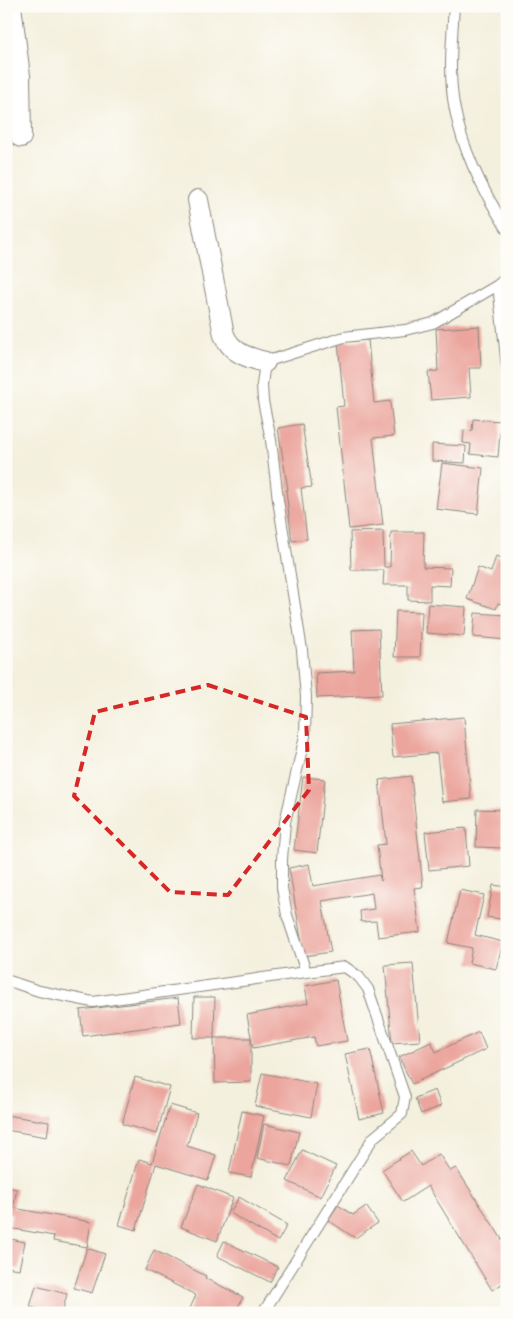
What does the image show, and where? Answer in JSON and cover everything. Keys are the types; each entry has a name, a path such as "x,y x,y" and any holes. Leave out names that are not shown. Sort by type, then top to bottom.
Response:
{"street":[{"path":"11,6 20,76 20,137"},
{"path":"198,200 224,335 228,344 234,350 265,362"}],"lane":[{"path":"454,6 452,78 455,110 469,157 494,209 507,229"},
{"path":"306,972 287,915 282,888 285,822 305,736 306,697 302,650 278,500 271,440 263,401 262,385 265,362 344,337 405,330 433,323 498,285 507,277"},
{"path":"498,285 507,366"},
{"path":"6,980 39,992 93,1002 345,967 359,977 368,990 405,1097 402,1114 373,1138 263,1313"}],"highlighted area":[{"path":"208,685 306,717 309,790 228,895 170,892 74,796 95,712"}],"building":[{"path":"479,326 481,368 469,368 471,397 431,400 428,372 438,371 436,329"},
{"path":"368,340 374,403 390,401 394,436 373,438 383,525 349,529 336,407 344,406 338,342"},
{"path":"473,419 501,421 498,457 470,454 471,444 463,443 464,430 472,431"},
{"path":"302,424 312,487 301,488 307,539 292,541 286,490 288,490 278,428"},
{"path":"432,444 466,446 465,463 432,461"},
{"path":"442,463 483,468 478,514 436,509"},
{"path":"383,531 384,567 390,567 391,532 424,532 423,567 451,568 450,586 430,585 430,601 408,600 408,585 383,585 384,570 351,570 350,532"},
{"path":"496,556 507,560 507,606 498,603 496,609 467,599 478,567 491,572"},
{"path":"428,604 466,607 464,636 426,633"},
{"path":"396,611 422,612 420,657 394,657"},
{"path":"475,613 507,615 507,640 473,637"},
{"path":"379,629 382,695 317,698 316,673 354,671 352,630"},
{"path":"464,717 471,799 442,802 437,753 393,757 390,724"},
{"path":"411,776 423,887 414,888 420,932 378,937 376,921 361,922 360,911 374,909 372,893 322,901 331,952 304,956 289,868 309,864 313,886 379,875 381,881 377,845 386,844 379,780"},
{"path":"303,777 325,779 317,853 294,850"},
{"path":"477,809 504,810 503,848 476,847"},
{"path":"466,828 469,866 429,870 425,832"},
{"path":"493,885 507,887 507,920 487,917"},
{"path":"460,890 484,895 475,935 503,942 496,969 469,963 472,948 448,943"},
{"path":"413,963 420,1041 392,1043 385,965"},
{"path":"336,980 347,1041 316,1046 314,1037 253,1048 247,1015 308,1003 305,986"},
{"path":"194,997 215,997 214,1038 193,1038"},
{"path":"178,998 181,1023 83,1036 80,1010"},
{"path":"479,1032 486,1049 412,1084 399,1057 431,1042 436,1052"},
{"path":"214,1038 251,1038 251,1082 215,1083"},
{"path":"370,1049 384,1113 359,1119 345,1054"},
{"path":"262,1073 317,1084 311,1117 255,1106"},
{"path":"135,1077 170,1087 157,1134 122,1124"},
{"path":"435,1090 441,1106 421,1114 415,1098"},
{"path":"170,1105 197,1113 187,1146 216,1155 208,1180 156,1164 136,1230 119,1225 139,1159 152,1163"},
{"path":"242,1111 264,1116 251,1177 229,1173"},
{"path":"6,1115 49,1122 47,1137 6,1130"},
{"path":"264,1124 299,1132 291,1166 257,1158"},
{"path":"302,1150 336,1166 321,1197 287,1181"},
{"path":"411,1151 421,1166 439,1154 450,1171 456,1168 507,1247 507,1281 492,1290 428,1186 403,1202 382,1170"},
{"path":"198,1184 233,1198 217,1241 181,1227"},
{"path":"6,1187 17,1189 13,1208 91,1222 87,1247 53,1241 54,1236 9,1228 12,1214 6,1213"},
{"path":"239,1197 287,1225 278,1241 230,1213"},
{"path":"338,1205 353,1215 366,1206 378,1223 355,1238 328,1220"},
{"path":"6,1238 25,1242 19,1269 6,1267"},
{"path":"224,1241 278,1267 270,1282 217,1256"},
{"path":"87,1248 105,1254 92,1293 74,1288"},
{"path":"154,1250 243,1297 235,1313 188,1313 196,1295 145,1270"},
{"path":"36,1286 67,1294 62,1313 52,1313 30,1307"}]}
